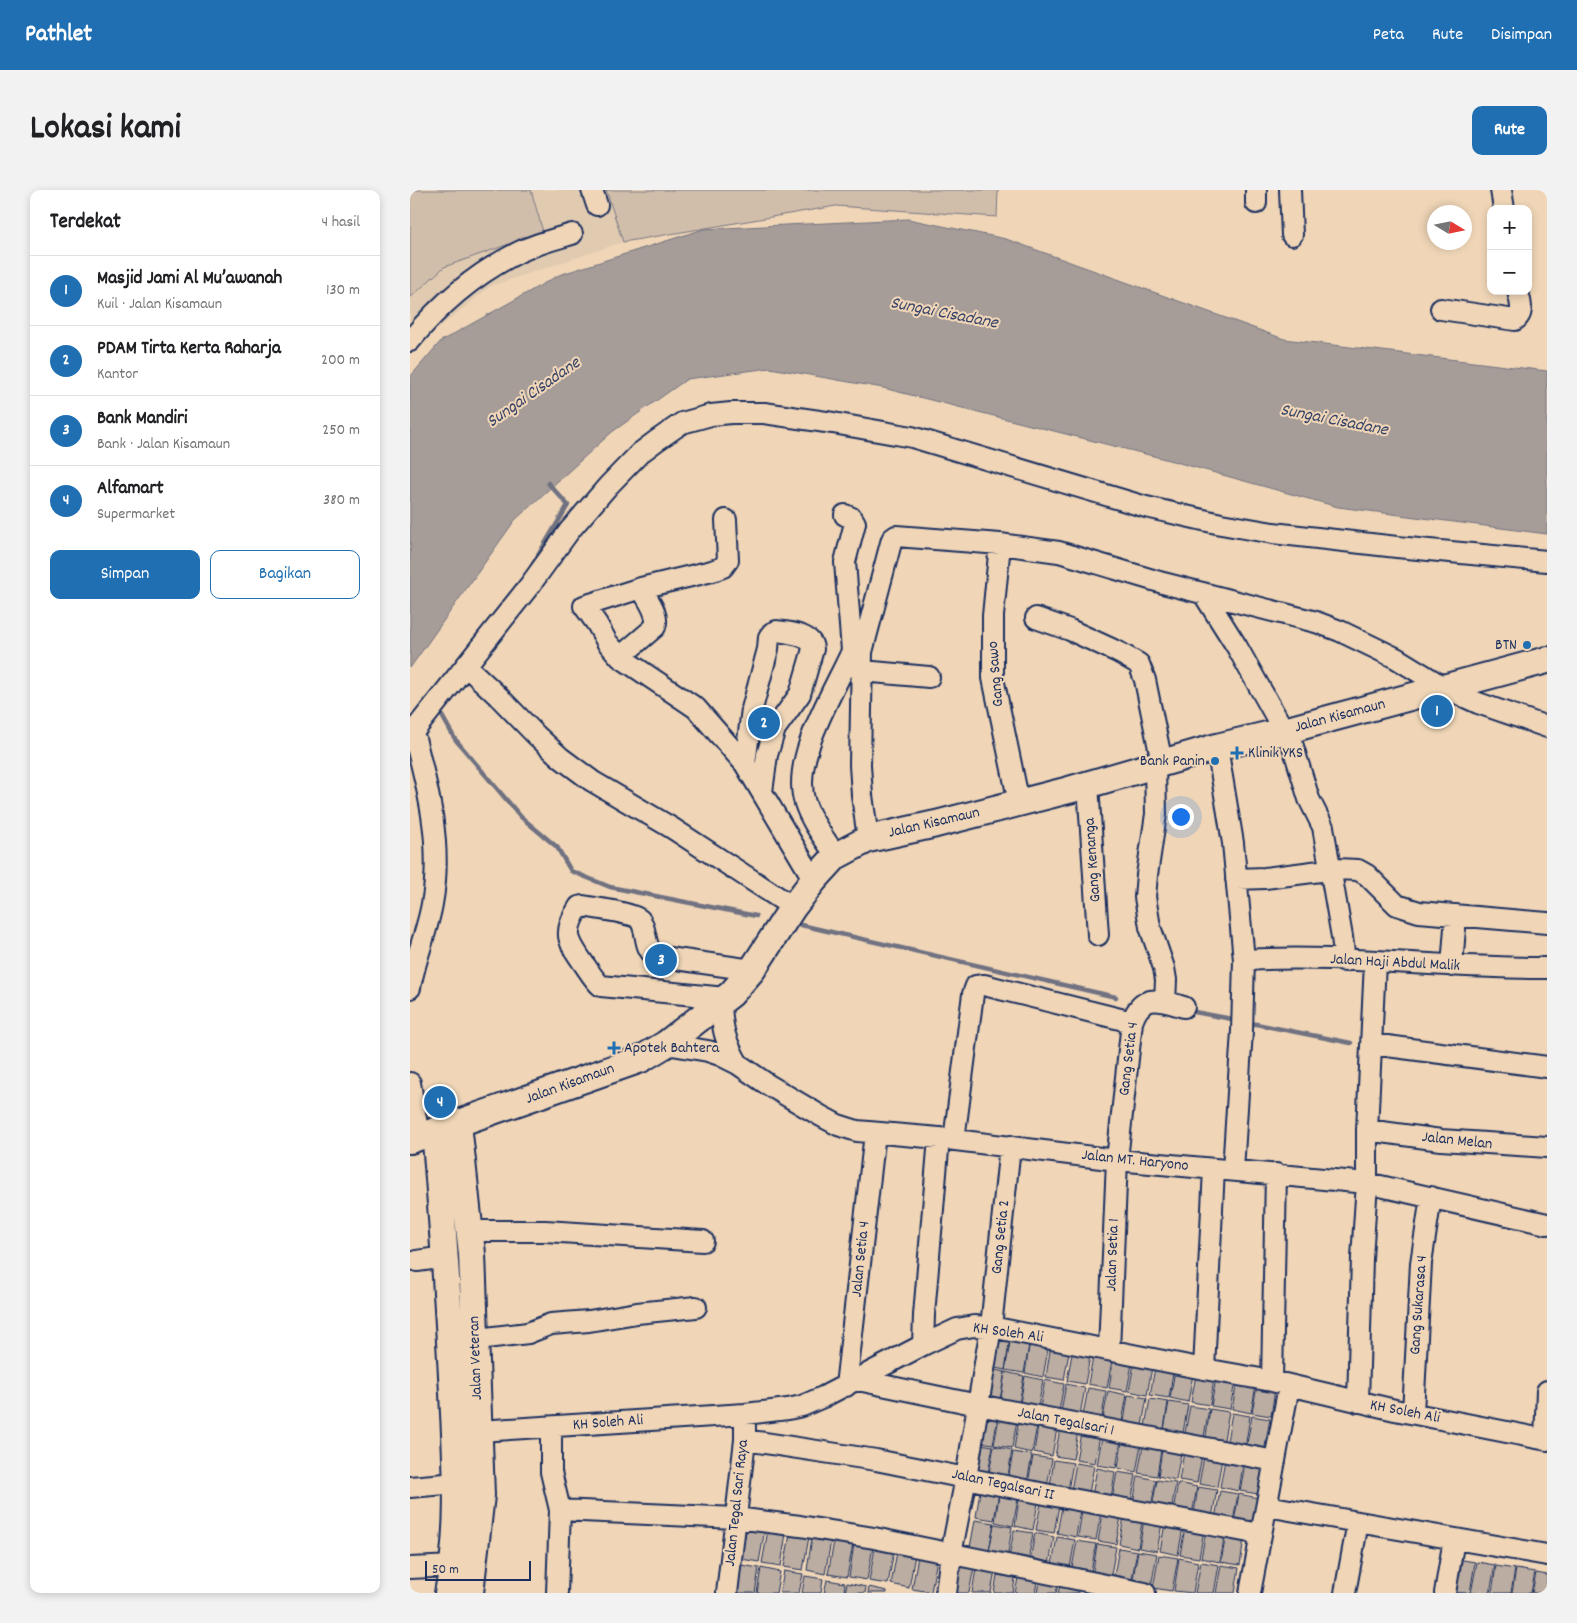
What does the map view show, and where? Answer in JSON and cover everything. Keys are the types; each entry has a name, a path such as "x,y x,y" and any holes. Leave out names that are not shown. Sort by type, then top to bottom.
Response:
{"main road":[{"name":"Jalan Kisamaun","path":"431,1133 641,1058 666,1044 724,1000 752,970 793,907 836,856 868,839 936,824 1088,785 1217,747 1547,660"},
{"name":"Jalan Veteran","path":"431,1133 470,1231 456,1483 454,1566 448,1593"},
{"name":"Jalan Veteran","path":"431,1133 446,1257 479,1431 481,1494 470,1593"}],"street":[{"path":"1290,190 1292,235"},
{"path":"1501,190 1503,205"},
{"path":"410,341 424,324 478,275 522,250 572,234"},
{"path":"1441,310 1515,320 1520,317 1519,295"},
{"path":"410,988 436,882 435,829 431,803 411,734 530,585 570,530 640,453 682,423 721,414 764,413 833,423 912,437 1146,507 1264,532 1397,548 1547,561"},
{"path":"845,515 852,518 855,524 845,562 859,658 860,765 868,839"},
{"path":"726,520 728,560 723,567 642,588 584,606 620,657 696,708 745,764 814,880"},
{"path":"836,856 812,820 805,804 803,789 808,750 827,701 844,669 859,658 894,536 901,535 1000,544 1059,552 1163,583 1329,626 1396,658 1445,688 1478,703 1547,727"},
{"name":"Gang Sawo","path":"1000,544 993,616 993,678 1018,803"},
{"path":"620,657 655,627 656,624 656,615 642,588"},
{"path":"1203,593 1286,730 1309,799 1323,827 1345,960"},
{"path":"1036,618 1065,627 1139,664 1145,680 1158,764"},
{"path":"745,764 752,710 768,649 769,637 772,632 777,631 809,639 813,643 813,649 800,694 774,730 762,792"},
{"path":"859,658 929,677"},
{"path":"466,666 561,758 592,781 672,828 793,907"},
{"path":"1204,1369 1224,1170 1242,1031 1244,960 1233,844 1217,747"},
{"name":"Gang Setia 4","path":"1117,1160 1132,1022 1135,1013 1146,1002 1156,1000 1174,1004 1150,927 1145,898 1146,875 1156,814 1158,764"},
{"name":"Gang Kenanga","path":"1088,785 1098,935"},
{"path":"1236,879 1264,878 1336,869 1358,870 1367,875 1398,905 1419,912 1547,922"},
{"path":"724,1000 601,986 570,944 569,932 574,915 579,907 583,906 633,915 641,921 649,948 655,956 752,970"},
{"path":"1452,966 1456,916"},
{"name":"Jalan Haji Abdul Malik","path":"1244,960 1292,958 1452,966 1547,968"},
{"path":"1358,1402 1362,1258 1367,1183 1367,1130 1375,962"},
{"path":"923,1345 924,1315 947,1139 976,986 980,984 1132,1022"},
{"name":"Jalan MT. Haryono","path":"724,1000 723,1029 725,1039 738,1064"},
{"name":"Jalan MT. Haryono","path":"666,1044 708,1050 738,1064 767,1084 838,1125 857,1130 1010,1146 1117,1160 1367,1183 1547,1224"},
{"path":"1372,1044 1547,1067"},
{"path":"410,1083 431,1133"},
{"name":"Jalan Melan","path":"1367,1130 1450,1141 1547,1147"},
{"name":"Jalan Setia 4","path":"852,1383 875,1133"},
{"name":"Gang Setia 2","path":"946,1593 951,1554 966,1478 991,1328 1010,1146"},
{"name":"Jalan Setia 1","path":"1108,1350 1117,1160"},
{"path":"1250,1593 1275,1461 1281,1384 1276,1174"},
{"name":"Gang Sukarasa 4","path":"1413,1414 1421,1263 1430,1197"},
{"path":"470,1231 545,1231 703,1241"},
{"path":"417,1261 446,1257"},
{"path":"463,1341 528,1333 551,1324 696,1307"},
{"name":"KH Soleh Ali","path":"479,1431 745,1414 802,1406 852,1383 923,1345 964,1327 974,1326 1281,1384 1413,1414 1546,1439"},
{"name":"Jalan Tegalsari 1","path":"852,1383 1275,1461"},
{"path":"1546,1439 1547,1391"},
{"name":"Jalan Tegal Sari Raya","path":"727,1593 745,1440 745,1414"},
{"path":"551,1427 550,1472 560,1510 557,1593"},
{"name":"Jalan Tegalsari II","path":"745,1440 876,1460 1260,1534"},
{"path":"410,1488 456,1483"},
{"path":"1267,1506 1547,1555"},
{"path":"560,1510 736,1518 841,1532 1145,1593"},
{"path":"1345,1593 1358,1522"},
{"path":"1445,1593 1454,1539"},
{"path":"410,1568 454,1566"}],"shaded area":[{"path":"410,190 531,190 543,232 444,267 410,298"},
{"path":"531,190 606,190 623,242 491,286 410,351 410,298 444,267 543,232"},
{"path":"606,190 998,190 997,217 836,206 623,242"}],"water":[{"name":"Sungai Cisadane","path":"908,219 1006,239 1284,339 1547,371 1547,534 1338,507 1165,459 883,388 770,368 687,379 612,432 515,520 410,668 410,377 441,341 559,275 704,229"}],"building":[{"path":"992,1333 1010,1337 1005,1370 986,1366"},
{"path":"1011,1337 1030,1340 1024,1373 1005,1370"},
{"path":"1030,1340 1049,1344 1043,1377 1025,1373"},
{"path":"1051,1344 1070,1347 1064,1380 1046,1377"},
{"path":"1073,1348 1091,1351 1085,1384 1067,1381"},
{"path":"1094,1351 1113,1355 1107,1388 1088,1384"},
{"path":"1114,1355 1133,1358 1127,1391 1109,1388"},
{"path":"1135,1358 1153,1362 1147,1395 1129,1391"},
{"path":"1156,1362 1174,1366 1169,1398 1150,1395"},
{"path":"1176,1365 1194,1369 1188,1402 1170,1398"},
{"path":"986,1368 1005,1372 999,1405 980,1401"},
{"path":"1197,1369 1215,1372 1210,1405 1191,1402"},
{"path":"1005,1372 1024,1376 1018,1409 1000,1405"},
{"path":"1217,1373 1236,1376 1230,1409 1211,1406"},
{"path":"1025,1376 1043,1380 1037,1413 1019,1409"},
{"path":"1238,1376 1257,1380 1251,1413 1232,1409"},
{"path":"1045,1380 1064,1384 1058,1417 1039,1413"},
{"path":"1258,1380 1276,1383 1271,1416 1252,1413"},
{"path":"1066,1384 1085,1388 1079,1420 1060,1417"},
{"path":"1088,1388 1106,1391 1101,1424 1082,1421"},
{"path":"1108,1391 1127,1395 1121,1428 1102,1424"},
{"path":"1128,1395 1147,1398 1141,1431 1123,1428"},
{"path":"1150,1399 1168,1402 1163,1435 1144,1431"},
{"path":"1169,1402 1188,1405 1182,1438 1163,1435"},
{"path":"1190,1406 1209,1409 1203,1442 1184,1438"},
{"path":"980,1408 999,1411 993,1444 974,1441"},
{"path":"1210,1409 1229,1412 1223,1445 1205,1442"},
{"path":"1000,1412 1018,1415 1012,1448 994,1445"},
{"path":"1232,1413 1250,1416 1245,1449 1226,1446"},
{"path":"1252,1416 1270,1419 1264,1452 1246,1449"},
{"path":"1019,1417 1038,1420 1032,1453 1014,1449"},
{"path":"1039,1419 1058,1423 1052,1456 1034,1452"},
{"path":"1061,1423 1079,1426 1073,1459 1055,1456"},
{"path":"1082,1427 1101,1430 1095,1463 1076,1460"},
{"path":"1103,1432 1122,1435 1116,1468 1097,1465"},
{"path":"1123,1435 1142,1439 1136,1472 1118,1468"},
{"path":"1144,1440 1162,1443 1157,1476 1138,1473"},
{"path":"974,1443 993,1446 987,1479 968,1476"},
{"path":"1163,1443 1182,1447 1176,1480 1158,1476"},
{"path":"994,1446 1012,1450 1007,1483 988,1479"},
{"path":"1185,1447 1203,1450 1197,1483 1179,1480"},
{"path":"1205,1451 1223,1454 1217,1487 1199,1484"},
{"path":"1013,1452 1032,1455 1026,1488 1007,1485"},
{"path":"1226,1454 1244,1458 1239,1491 1220,1487"},
{"path":"1033,1456 1052,1459 1046,1492 1027,1489"},
{"path":"1246,1458 1264,1461 1258,1494 1240,1491"},
{"path":"1054,1460 1073,1463 1067,1496 1049,1492"},
{"path":"1076,1463 1094,1466 1088,1499 1070,1496"},
{"path":"1097,1468 1115,1472 1110,1505 1091,1501"},
{"path":"1117,1472 1136,1475 1130,1508 1111,1505"},
{"path":"1138,1476 1156,1480 1150,1513 1132,1509"},
{"path":"1157,1480 1176,1483 1170,1516 1151,1513"},
{"path":"1178,1483 1197,1487 1191,1520 1172,1516"},
{"path":"981,1484 1000,1487 994,1520 976,1517"},
{"path":"1198,1487 1217,1490 1211,1523 1193,1520"},
{"path":"1000,1489 1019,1493 1013,1526 995,1522"},
{"path":"1220,1491 1238,1494 1232,1527 1214,1524"},
{"path":"1020,1493 1039,1497 1033,1530 1015,1526"},
{"path":"1239,1494 1258,1498 1252,1530 1233,1527"},
{"path":"1042,1497 1060,1500 1054,1533 1036,1530"},
{"path":"1063,1501 1081,1504 1076,1537 1057,1533"},
{"path":"1083,1504 1102,1507 1096,1540 1078,1537"},
{"path":"1104,1508 1122,1511 1116,1544 1098,1541"},
{"path":"1125,1511 1143,1515 1138,1548 1119,1544"},
{"path":"1145,1515 1163,1518 1157,1551 1139,1548"},
{"path":"1166,1518 1184,1522 1178,1555 1160,1551"},
{"path":"975,1520 994,1523 988,1556 969,1553"},
{"path":"1186,1522 1205,1525 1199,1558 1180,1555"},
{"path":"994,1524 1012,1527 1007,1560 988,1557"},
{"path":"747,1526 765,1529 759,1562 741,1559"},
{"path":"1207,1526 1226,1529 1220,1562 1201,1558"},
{"path":"1227,1529 1245,1532 1240,1565 1221,1562"},
{"path":"768,1530 786,1533 781,1566 762,1563"},
{"path":"1014,1530 1033,1533 1027,1566 1008,1563"},
{"path":"1035,1533 1054,1537 1048,1570 1029,1566"},
{"path":"790,1534 809,1537 803,1570 784,1567"},
{"path":"812,1537 831,1541 825,1574 807,1570"},
{"path":"1057,1537 1075,1540 1069,1573 1051,1570"},
{"path":"834,1541 853,1544 847,1577 828,1574"},
{"path":"1077,1541 1096,1544 1090,1577 1071,1573"},
{"path":"854,1544 873,1547 867,1580 849,1577"},
{"path":"1097,1544 1116,1547 1110,1580 1092,1577"},
{"path":"875,1548 894,1551 888,1584 869,1581"},
{"path":"1119,1548 1137,1551 1131,1584 1113,1581"},
{"path":"1138,1551 1157,1554 1151,1587 1132,1584"},
{"path":"897,1552 915,1555 909,1588 891,1584"},
{"path":"1159,1555 1178,1558 1172,1591 1153,1588"},
{"path":"918,1556 937,1559 931,1592 912,1589"},
{"path":"1179,1558 1198,1562 1193,1593 1174,1591"},
{"path":"1457,1559 1475,1562 1470,1593 1451,1592"},
{"path":"1201,1562 1219,1565 1214,1593 1195,1593"},
{"path":"1477,1562 1495,1565 1490,1593 1471,1593"},
{"path":"955,1563 974,1567 969,1593 950,1593"},
{"path":"741,1565 759,1568 755,1593 736,1593"},
{"path":"1221,1565 1239,1568 1235,1593 1216,1593"},
{"path":"1496,1566 1515,1569 1511,1593 1492,1593"},
{"path":"761,1568 780,1572 776,1593 757,1593"},
{"path":"976,1568 995,1571 991,1593 972,1593"},
{"path":"1516,1569 1535,1572 1531,1593 1512,1593"},
{"path":"784,1571 803,1574 799,1593 780,1593"},
{"path":"1536,1573 1547,1575 1547,1593 1532,1593"},
{"path":"997,1575 1015,1578 1013,1593 994,1593"},
{"path":"805,1576 823,1579 821,1593 802,1593"},
{"path":"1018,1578 1037,1582 1035,1593 1015,1593"},
{"path":"827,1580 845,1583 844,1593 824,1593"},
{"path":"1039,1582 1058,1585 1056,1593 1037,1593"},
{"path":"847,1583 866,1587 865,1593 845,1593"},
{"path":"1060,1586 1078,1589 1078,1593 1058,1593"},
{"path":"869,1587 887,1591 887,1593 868,1593"}],"waterway":[{"path":"530,569 568,505 548,483"},
{"path":"441,714 455,739 521,817 557,847 571,871 610,887 756,916"},
{"path":"801,925 1116,997"},
{"path":"1189,1011 1232,1019"},
{"path":"1251,1023 1351,1043"}],"place":[{"name":"BTN","path":"1527,645"},
{"name":"Masjid Jami Al Mu’awanah","path":"1437,711"},
{"name":"PDAM Tirta Kerta Raharja","path":"764,723"},
{"name":"Klinik YKS","path":"1237,753"},
{"name":"Bank Panin","path":"1215,761"},
{"name":"Bank Mandiri","path":"661,960"},
{"name":"Apotek Bahtera","path":"614,1048"},
{"name":"Alfamart","path":"440,1102"}]}
